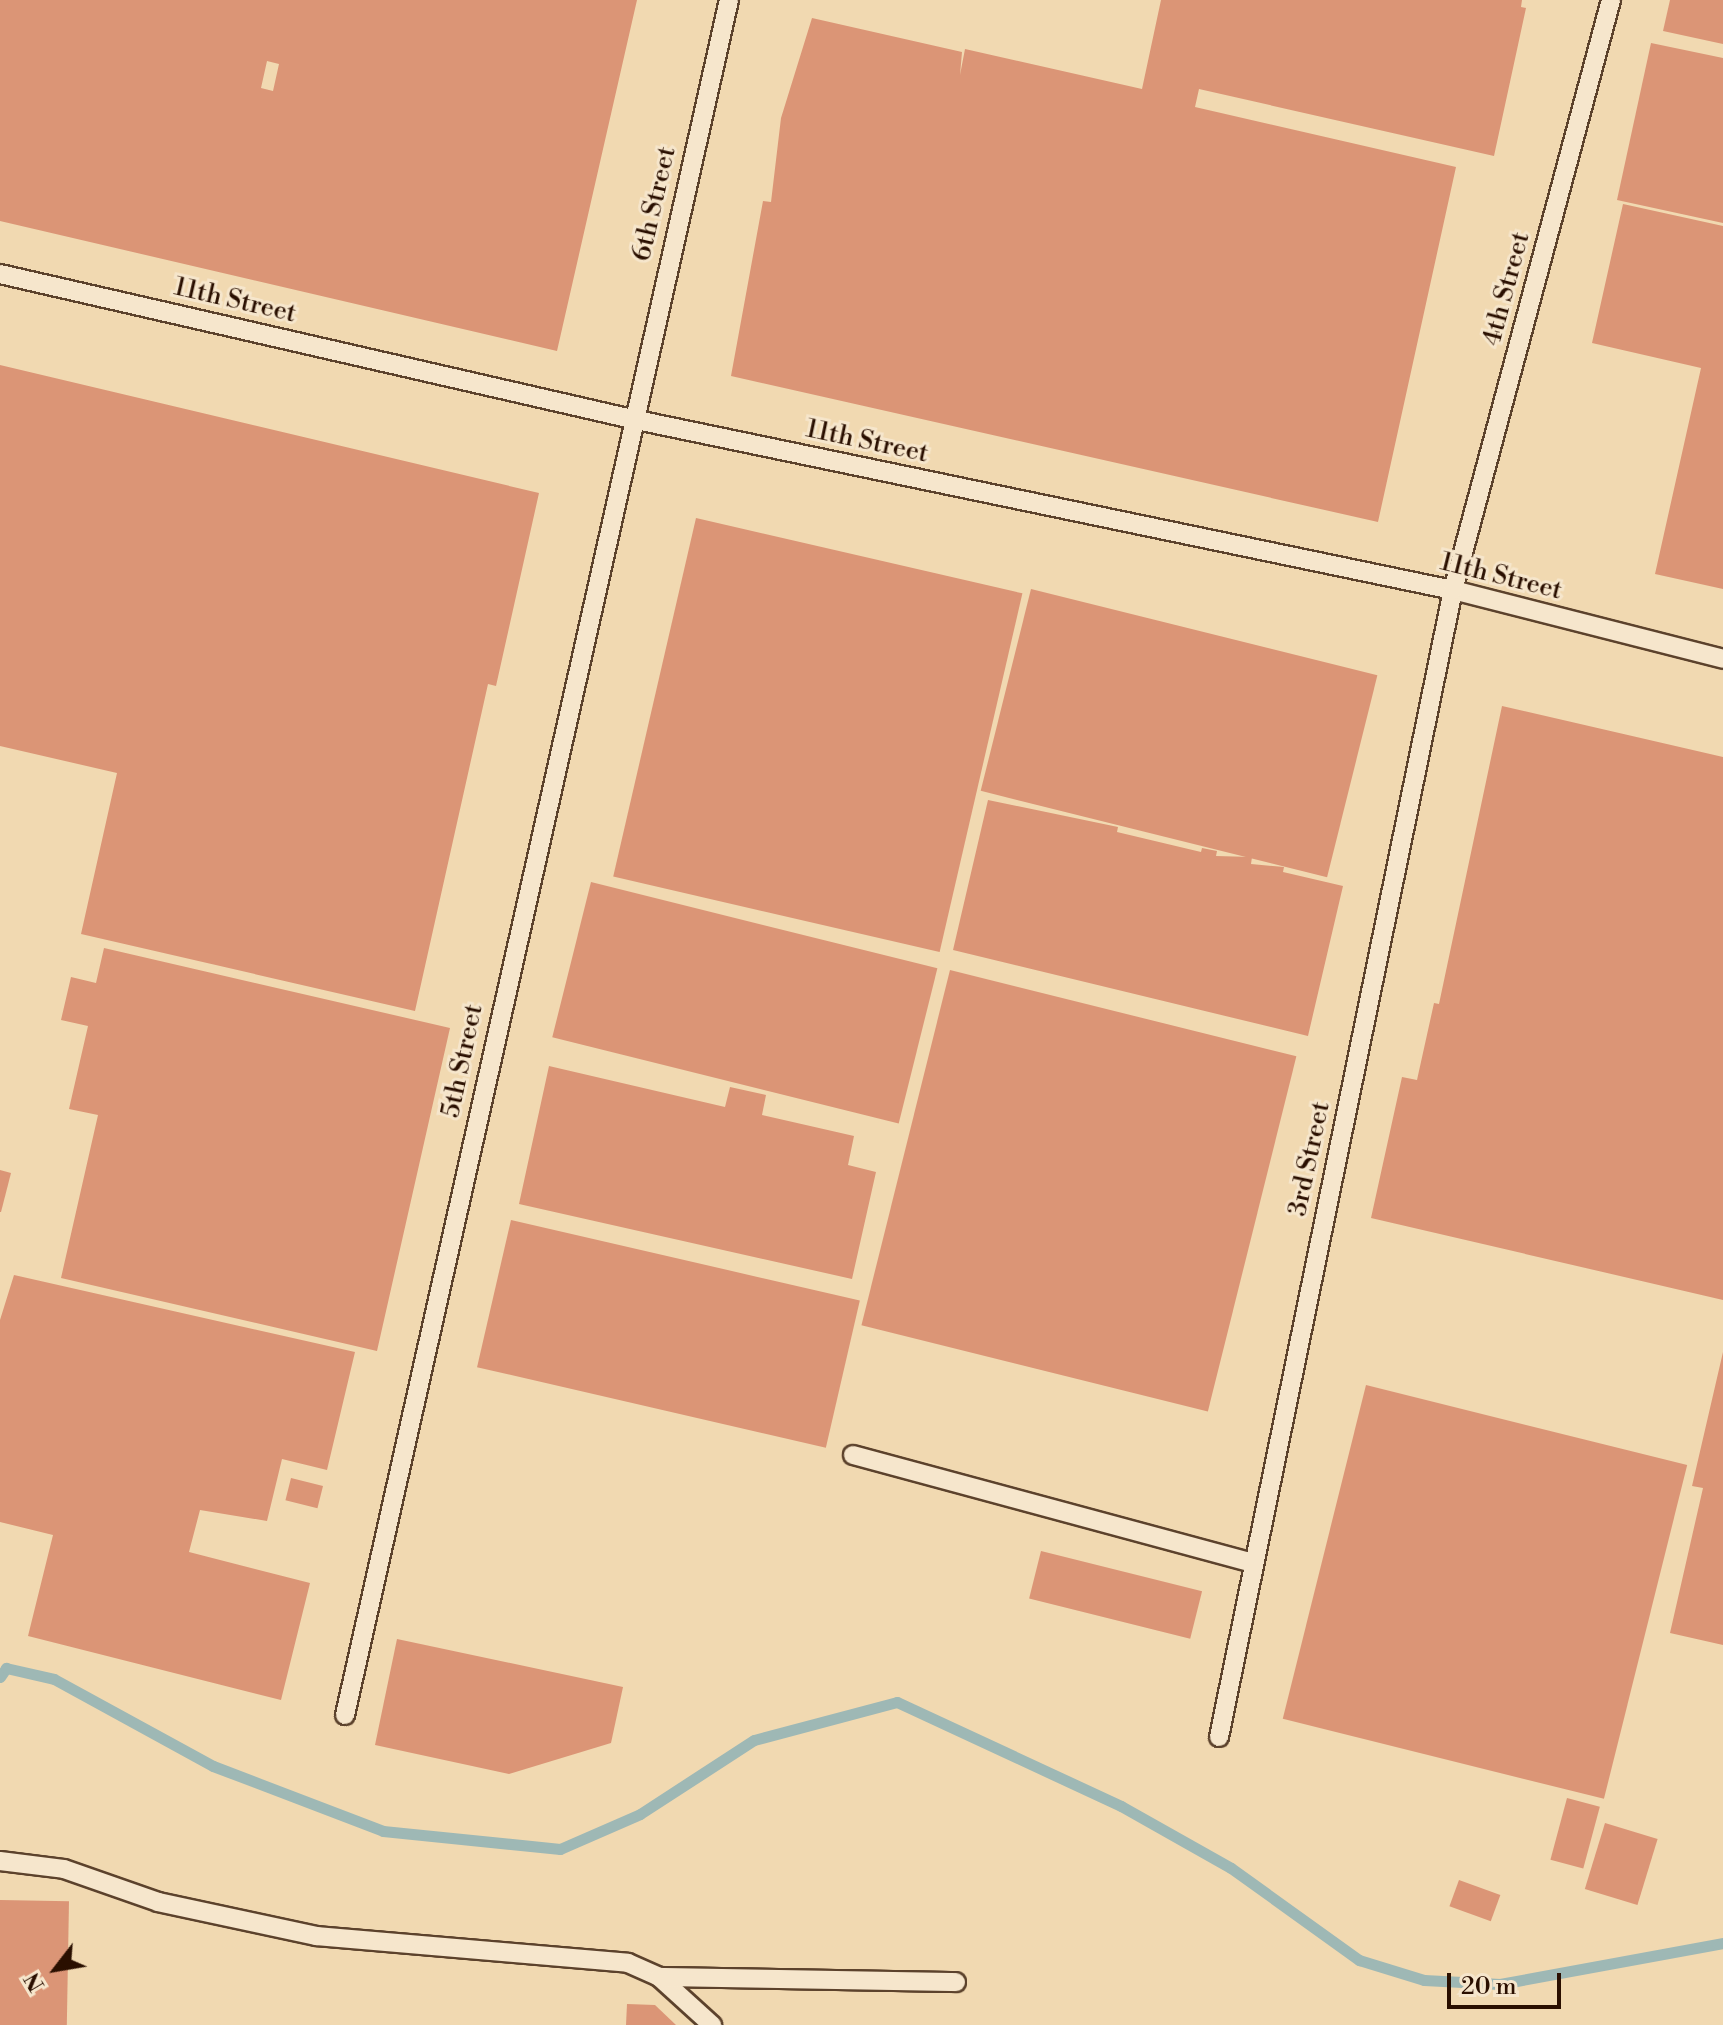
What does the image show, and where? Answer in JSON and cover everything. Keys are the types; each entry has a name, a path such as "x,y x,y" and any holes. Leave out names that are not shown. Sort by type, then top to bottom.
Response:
{"lane":[{"name":"6th Street","path":"632,419 729,0"},
{"name":"4th Street","path":"1453,590 1611,0"},
{"name":"11th Street","path":"0,274 632,419 1453,590 1723,659"},
{"name":"5th Street","path":"345,1715 632,419"},
{"name":"3rd Street","path":"1219,1737 1453,590"},
{"path":"853,1455 1254,1563"},
{"path":"0,1861 64,1869 158,1902 316,1936 628,1963 659,1977 712,2025"},
{"path":"659,1977 956,1982"}],"building":[{"path":"0,0 637,0 557,351 0,221","holes":["267,61 279,64 273,91 261,88"]},
{"path":"1161,0 1522,0 1521,7 1526,8 1494,156 1199,89 1195,107 1456,167 1378,522 731,376 763,201 771,202 781,118 812,18 962,52 960,75 965,49 1142,89"},
{"path":"1670,0 1723,0 1723,44 1663,31"},
{"path":"1651,43 1723,58 1723,223 1617,200"},
{"path":"1623,204 1723,226 1723,589 1655,574 1701,368 1592,343"},
{"path":"0,365 539,493 496,686 488,684 415,1011 81,934 117,773 0,746"},
{"path":"696,518 1022,593 940,952 613,877"},
{"path":"1031,589 1377,675 1327,877 981,791"},
{"path":"1502,706 1723,757 1723,1300 1371,1218 1402,1077 1417,1080 1434,1003 1439,1004"},
{"path":"988,800 1118,827 1117,832 1201,852 1202,848 1217,851 1216,856 1252,857 1251,864 1284,867 1283,872 1343,886 1308,1036 953,950"},
{"path":"591,882 937,968 899,1124 552,1037"},
{"path":"104,948 450,1028 377,1351 61,1278 98,1115 69,1109 88,1026 61,1020 71,977 96,983"},
{"path":"950,970 1296,1056 1208,1411 861,1325"},
{"path":"549,1066 725,1107 730,1087 766,1095 762,1115 854,1136 848,1165 876,1172 852,1279 519,1204"},
{"path":"0,1170 11,1173 1,1212 0,1212"},
{"path":"511,1220 860,1301 826,1448 477,1367"},
{"path":"14,1275 355,1352 327,1470 282,1459 267,1521 200,1510 189,1552 310,1583 281,1700 28,1636 53,1535 0,1522 0,1320"},
{"path":"1723,1352 1723,1645 1670,1633 1703,1488 1692,1486"},
{"path":"1366,1385 1687,1465 1604,1799 1283,1719"},
{"path":"291,1478 323,1486 317,1508 285,1500"},
{"path":"1041,1551 1202,1591 1190,1639 1029,1599"},
{"path":"397,1639 623,1687 611,1743 509,1774 375,1745"},
{"path":"1567,1798 1600,1807 1583,1869 1550,1860"},
{"path":"1605,1823 1658,1839 1637,1905 1585,1889"},
{"path":"1459,1880 1500,1895 1491,1921 1449,1906"},
{"path":"0,1900 69,1901 67,2025 0,2025"},
{"path":"627,2004 655,2005 676,2025 626,2025"}],"waterway":[{"path":"0,1677 6,1668 54,1679 213,1766 383,1831 560,1849 640,1814 754,1740 897,1702 1121,1806 1231,1868 1359,1960 1424,1980 1500,1984 1723,1943"}]}
